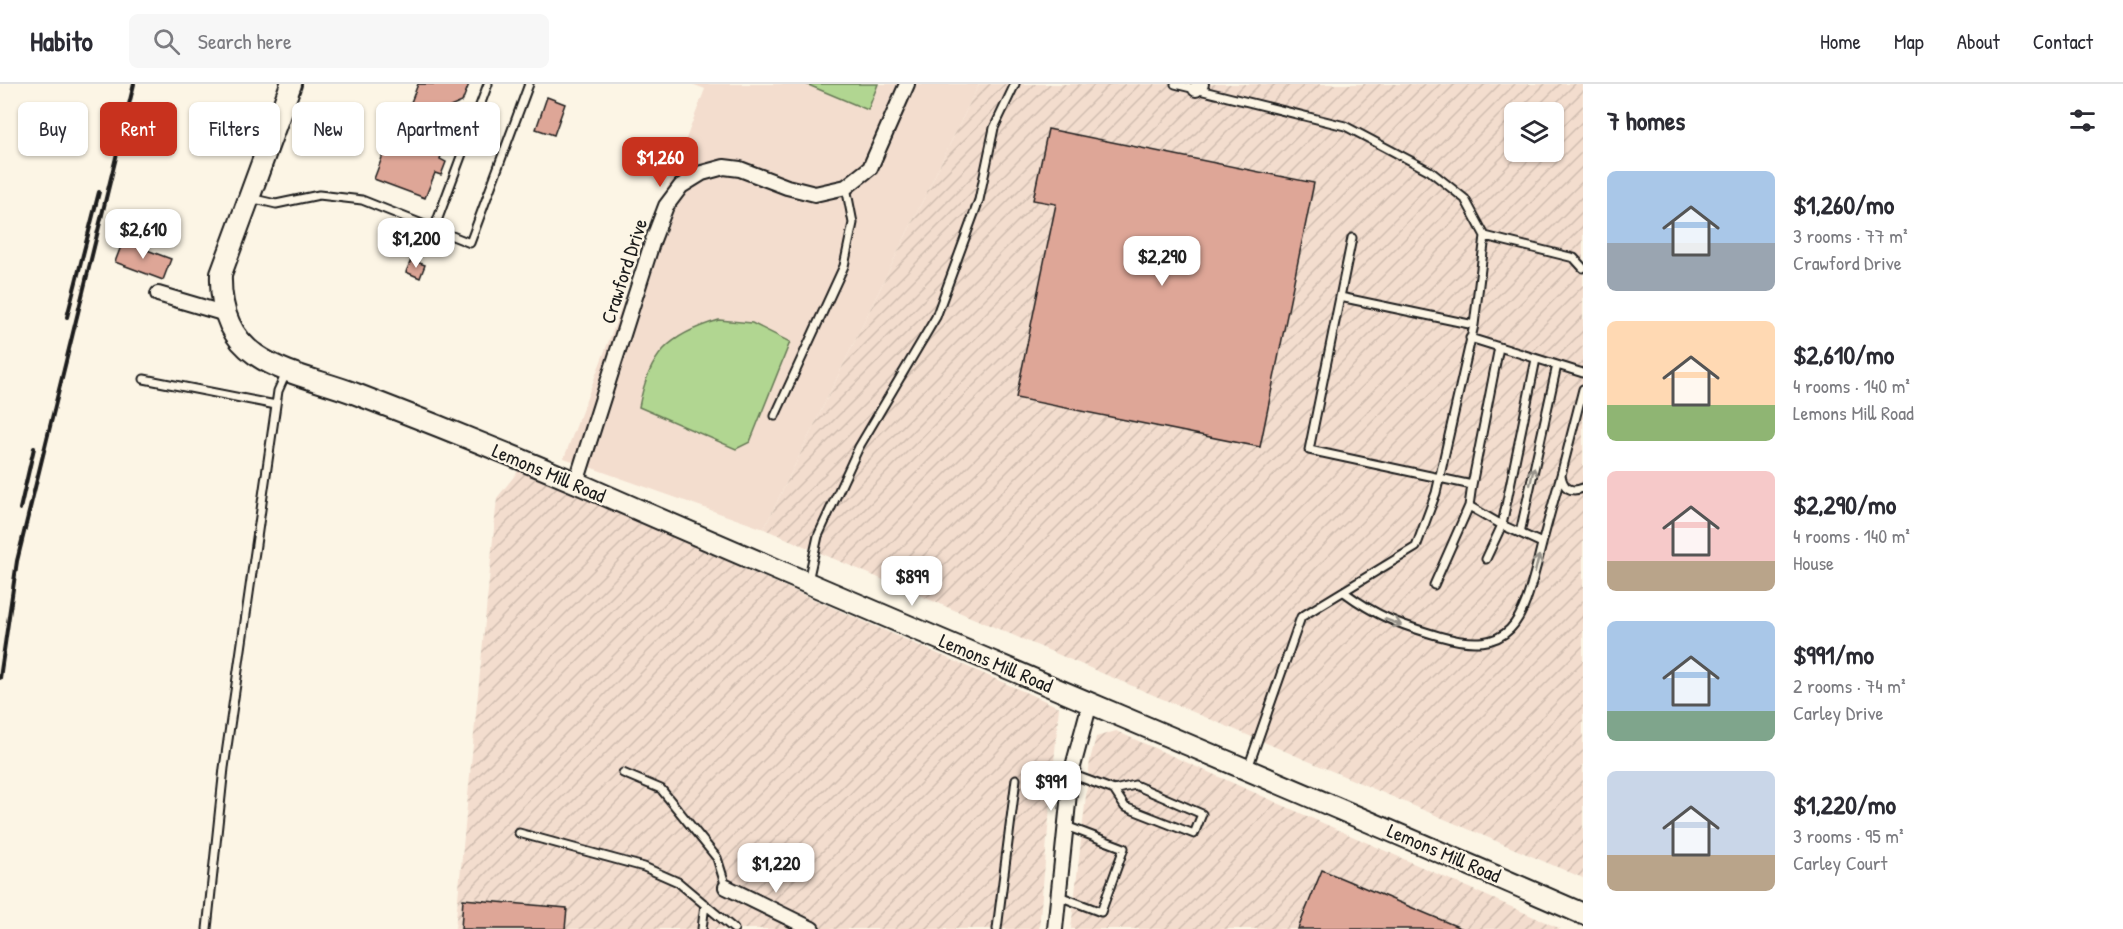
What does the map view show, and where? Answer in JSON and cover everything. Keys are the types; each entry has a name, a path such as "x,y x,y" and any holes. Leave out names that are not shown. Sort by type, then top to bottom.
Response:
{"street":[{"name":"Lemons Mill Road","path":"291,84 247,198 221,274 220,290 226,314 237,337 250,350 287,370 360,395 576,483 807,584 1248,769 1583,914"},
{"name":"Crawford Drive","path":"576,483 653,240 666,206 681,186 702,173 724,167 740,169 787,187 815,194 846,187 870,168 907,84"},
{"path":"158,294 226,314"},
{"path":"1055,929 1071,774 1090,703"},
{"path":"726,887 807,928"}],"lane":[{"path":"434,229 488,84"},
{"path":"247,198 276,204 319,195 362,200 470,243 529,84"},
{"path":"807,584 818,536 859,447 936,317 980,200 994,128 1016,84"},
{"path":"1175,84 1198,86 1345,126 1430,171 1465,199 1485,236 1474,325 1440,477 1416,547 1301,617 1248,769"},
{"path":"775,416 844,266 853,223 846,187"},
{"path":"1485,236 1574,258 1583,268"},
{"path":"1353,238 1309,450 1472,485"},
{"path":"1340,297 1474,325"},
{"path":"1470,338 1583,373"},
{"path":"1434,585 1469,506 1499,347"},
{"path":"1486,560 1502,525 1536,359"},
{"path":"1520,533 1557,365"},
{"path":"207,929 224,768 278,391 287,370"},
{"path":"144,379 276,405"},
{"path":"1344,592 1368,610 1394,623 1462,643 1488,642 1510,629 1523,612 1583,389"},
{"path":"1560,475 1567,489 1574,491 1583,488"},
{"path":"1469,506 1502,525 1542,543"},
{"path":"623,773 661,789 717,858 726,887"},
{"path":"1071,774 1114,790 1135,785 1202,814 1194,834 1125,807 1114,790"},
{"path":"997,929 1016,779"},
{"path":"1059,896 1101,912 1124,848 1066,826"},
{"path":"519,833 644,867 678,882 734,929"},
{"path":"702,929 705,904"}],"shaded area":[{"path":"692,84 979,84 764,529 564,458 705,89"},
{"path":"979,84 1583,84 1583,878 764,529"},
{"path":"519,470 1059,707 1039,929 455,929 497,498"},
{"path":"1116,731 1561,929 1071,929 1090,760 1096,737"}],"green space":[{"path":"806,84 878,84 868,110"},
{"path":"719,320 752,323 790,342 750,442 736,449 639,407 649,373 655,360 664,349 686,332"}],"building":[{"path":"418,84 469,84 462,102 411,102"},
{"path":"547,97 565,104 554,135 536,129"},
{"path":"1048,129 1314,183 1260,447 1016,398 1056,204 1033,200"},
{"path":"383,156 441,156 440,159 446,162 441,175 435,173 425,198 374,179"},
{"path":"123,241 171,259 163,280 115,262"},
{"path":"411,260 425,265 420,278 406,272"},
{"path":"1322,870 1463,929 1298,929"},
{"path":"463,899 567,908 565,929 461,929"}],"railway":[{"path":"0,678 17,561 134,84"},
{"path":"67,317 99,192"},
{"path":"20,509 34,448"}]}
